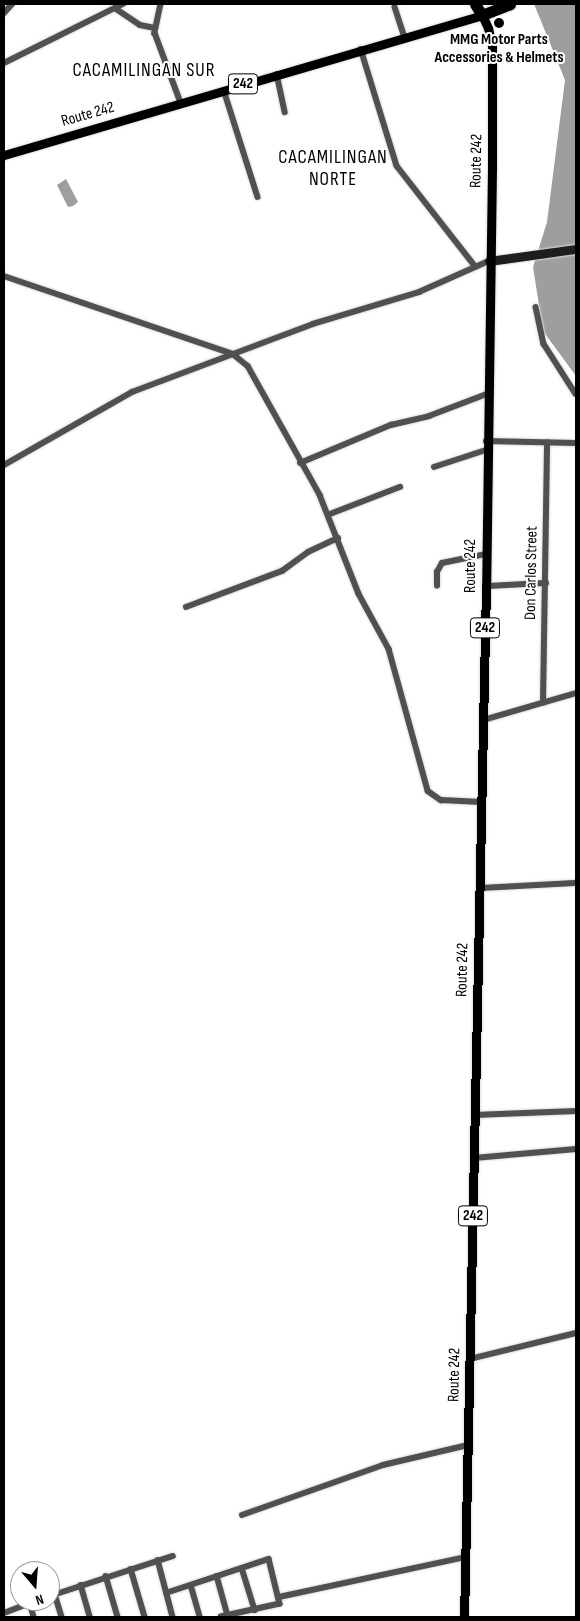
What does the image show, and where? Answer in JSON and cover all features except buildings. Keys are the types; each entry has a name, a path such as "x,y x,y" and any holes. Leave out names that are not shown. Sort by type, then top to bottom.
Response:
{"highway":[{"path":"475,4 482,15 505,6"}],"main road":[{"name":"Route 242","path":"4,154 482,15 492,46 486,446 486,586 464,1617"}],"street":[{"path":"4,13 12,4"},
{"path":"4,63 123,4"},
{"path":"161,4 155,28 181,103"},
{"path":"395,7 405,37"},
{"path":"116,8 140,26 155,28"},
{"path":"361,50 397,166 475,266"},
{"path":"277,74 285,112"},
{"path":"224,90 258,197"},
{"path":"4,465 118,398 232,354 313,324 418,292 489,261 576,249"},
{"path":"4,276 232,354 253,373 300,463 330,514 359,594 389,649 428,791 441,800 481,802"},
{"path":"536,307 544,344 576,394"},
{"path":"300,463 391,425 429,416 487,394"},
{"name":"Don Carlos Street","path":"543,703 547,443"},
{"path":"434,467 486,446 576,443"},
{"path":"330,514 400,488"},
{"path":"186,607 282,571 308,552 338,538"},
{"path":"437,586 437,572 442,563 486,554"},
{"path":"486,586 546,583"},
{"path":"483,720 576,693"},
{"path":"479,888 576,883"},
{"path":"474,1115 576,1111"},
{"path":"474,1158 576,1149"},
{"path":"470,1360 576,1333"},
{"path":"242,1515 383,1465 468,1445"},
{"path":"60,1592 173,1556"},
{"path":"278,1597 465,1557"},
{"path":"166,1593 269,1559 280,1604 221,1617"},
{"path":"158,1560 173,1617"},
{"path":"242,1568 255,1610"},
{"path":"131,1569 146,1617"},
{"path":"106,1576 118,1617"},
{"path":"216,1576 228,1616"},
{"path":"81,1585 90,1617"},
{"path":"191,1585 200,1617"}],"shaded area":[{"path":"534,4 576,4 576,376 543,331 533,267 547,222 565,80"},
{"path":"66,179 78,202 68,207 57,185"}],"place":[{"name":"MMG Motor Parts Accessories & Helmets","path":"499,23"}],"district":[{"name":"CACAMILINGAN SUR","path":"144,71"},
{"name":"CACAMILINGAN NORTE","path":"333,169"}]}
